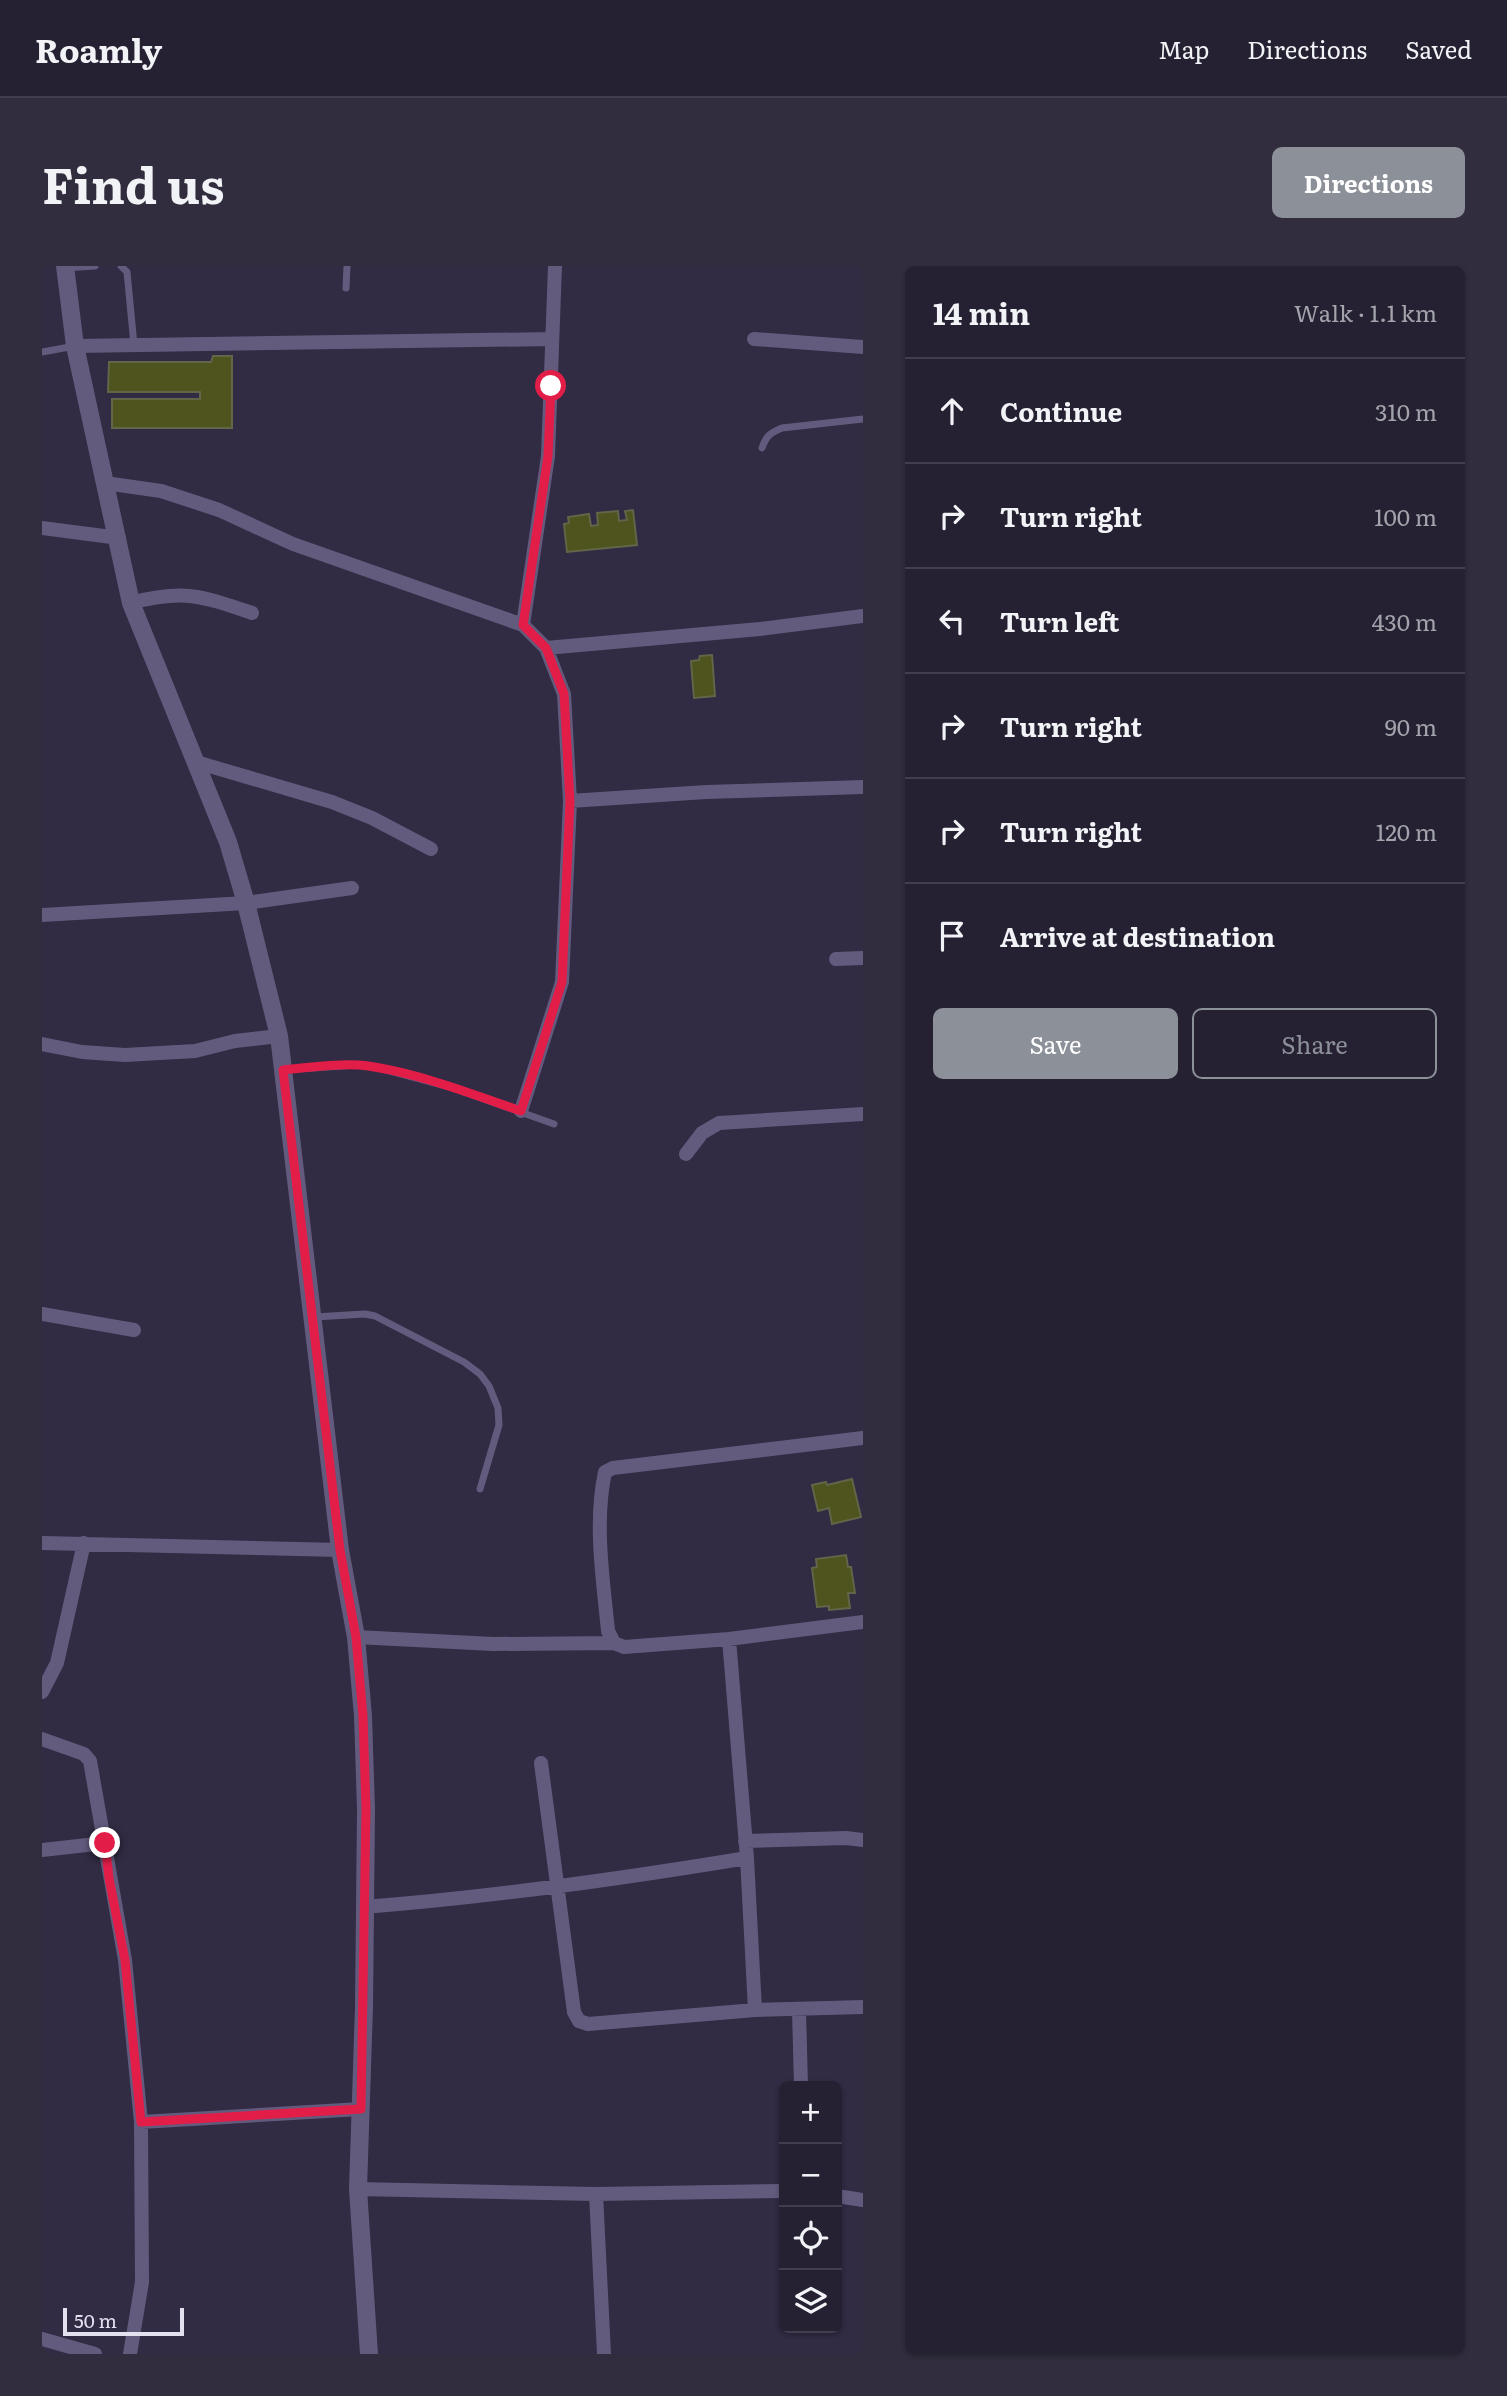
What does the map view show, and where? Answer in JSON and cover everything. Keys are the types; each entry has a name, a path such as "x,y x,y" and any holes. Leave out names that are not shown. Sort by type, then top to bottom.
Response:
{"street":[{"path":"523,625 548,456 555,266"},
{"path":"65,267 75,346 119,538 131,603 228,842 279,1036 340,1550 356,1637 363,1716 365,1907 358,2189 369,2354"},
{"path":"75,346 552,339"},
{"path":"754,339 863,347"},
{"path":"105,483 161,491 219,510 293,544 523,625 546,648 564,694 570,801 562,982 521,1111"},
{"path":"42,528 119,538"},
{"path":"131,603 158,596 183,594 211,599 252,613"},
{"path":"546,648 760,629 863,616"},
{"path":"196,762 332,802 372,818 430,849"},
{"path":"570,801 706,792 863,787"},
{"path":"42,915 246,903 352,888"},
{"path":"836,959 863,958"},
{"path":"42,1044 82,1052 125,1055 195,1051 235,1041 279,1036"},
{"path":"685,1154 702,1133 719,1123 863,1114"},
{"path":"42,1314 134,1330"},
{"path":"614,1643 608,1631 600,1542 605,1472 613,1468 863,1438"},
{"path":"42,1543 340,1550"},
{"path":"42,1692 57,1663 84,1543"},
{"path":"356,1637 493,1644 614,1643 624,1647 729,1639 863,1622"},
{"path":"729,1639 747,1858 755,2010"},
{"path":"42,1739 83,1754 90,1761 125,1960 141,2122 142,2282 131,2354"},
{"path":"541,1763 574,2012 579,2021 588,2024 755,2010 863,2007"},
{"path":"745,1841 846,1838 863,1840"},
{"path":"42,1850 105,1843"},
{"path":"365,1907 462,1900 559,1888 747,1858"},
{"path":"799,2010 801,2081"},
{"path":"141,2122 361,2109"},
{"path":"358,2189 596,2194 779,2191"},
{"path":"596,2194 604,2354"},
{"path":"842,2197 863,2200"},
{"path":"42,2339 95,2354"}],"lane":[{"path":"65,267 95,266"},
{"path":"121,266 127,272 134,345"},
{"path":"346,288 347,266"},
{"path":"42,352 75,346"},
{"path":"762,448 765,438 771,432 863,419"},
{"path":"283,1070 356,1065 379,1068 450,1087 554,1124"},
{"path":"313,1317 365,1314 375,1316 464,1362 480,1374 489,1386 498,1408 499,1425 480,1489"}],"building":[{"path":"213,356 232,356 232,428 112,428 112,399 200,399 200,392 108,392 109,362 211,362"},
{"path":"633,510 637,545 567,552 564,524 569,523 568,517 589,514 591,526 598,525 597,513 618,511 619,521 627,520 625,511"},
{"path":"712,655 715,696 694,698 691,661 699,660 700,656"},
{"path":"852,1479 861,1517 832,1524 829,1508 818,1511 812,1485 826,1482 827,1485"},
{"path":"846,1555 855,1593 848,1593 850,1608 829,1610 829,1606 817,1607 812,1568 817,1567 816,1559"}],"route":[{"path":"105,1843 125,1960 141,2122 361,2109 366,1809 363,1716 356,1637 340,1550 283,1070 356,1065 379,1068 450,1087 521,1111 562,982 570,801 564,694 546,648 523,625 548,456 551,386"}]}
